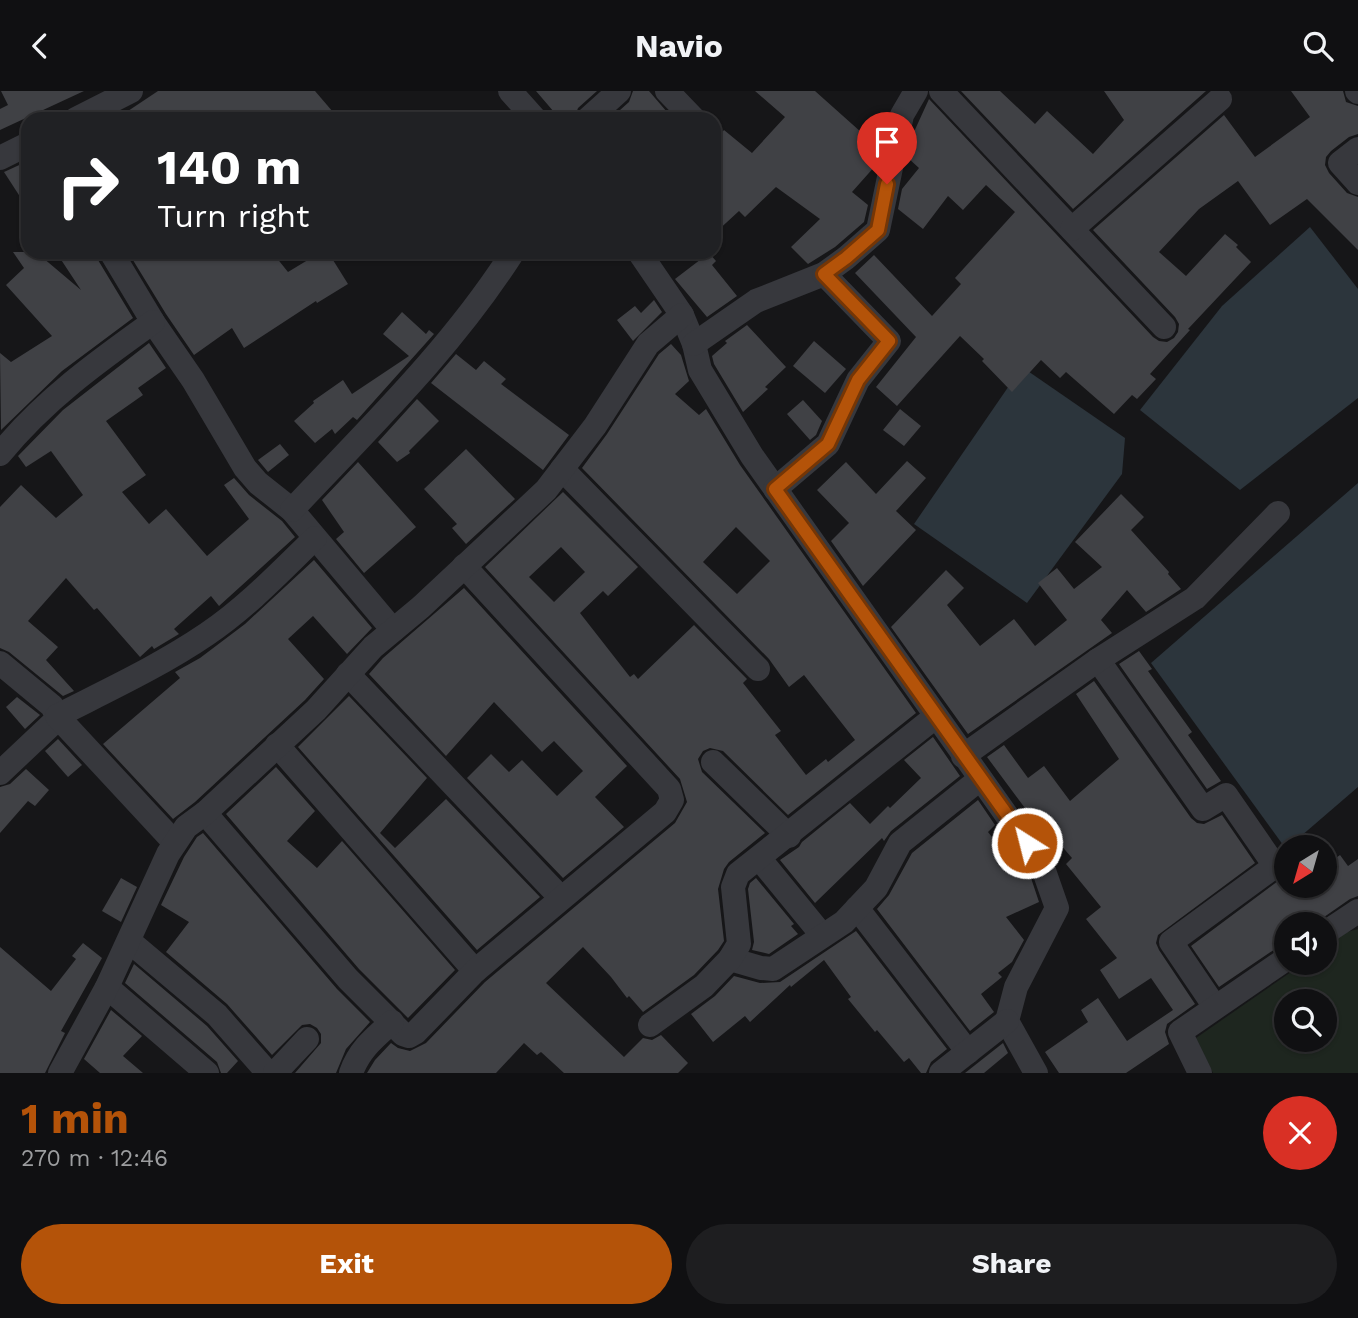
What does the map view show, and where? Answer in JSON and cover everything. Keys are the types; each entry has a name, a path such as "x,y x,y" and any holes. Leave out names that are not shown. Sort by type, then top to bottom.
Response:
{"street":[{"path":"90,112 131,91"},
{"path":"510,91 530,112"},
{"path":"596,112 619,91"},
{"path":"667,91 687,112"},
{"path":"694,344 756,301 824,274 878,230 902,115 916,91"},
{"path":"941,91 1164,327"},
{"path":"1072,229 1220,99"},
{"path":"0,158 21,148"},
{"path":"1358,149 1340,163 1358,183"},
{"path":"115,259 245,468 258,483 292,510 393,630"},
{"path":"292,510 412,382 487,291 508,259"},
{"path":"644,259 682,314 694,344 700,370 751,456 1042,865 1057,908 1016,986 1007,1021 1027,1070"},
{"path":"775,489 828,444 858,380 889,341 824,274"},
{"path":"60,1073 107,987 186,827 205,813 316,710 373,647 546,490 594,426 648,344 682,314"},
{"path":"0,454 24,425 76,377 153,322"},
{"path":"562,469 758,669"},
{"path":"963,756 1098,660 1195,598 1278,513"},
{"path":"0,773 53,723 57,716 158,664 208,633 241,608 315,538"},
{"path":"205,813 348,979 403,1034 410,1036 475,971 665,812 670,806 672,795 669,789 464,566"},
{"path":"1098,660 1203,809 1226,795 1275,866 1171,942 1215,1007"},
{"path":"0,663 52,706 57,716 176,843"},
{"path":"348,674 561,898"},
{"path":"650,1025 704,986 730,959 739,944 733,887 738,874 935,717"},
{"path":"277,745 475,971"},
{"path":"713,762 789,836"},
{"path":"730,959 773,969 844,922 876,888 900,843 980,779"},
{"path":"759,858 822,935"},
{"path":"857,908 968,1052"},
{"path":"1337,925 1358,911"},
{"path":"129,941 217,1015 268,1073"},
{"path":"1200,1073 1180,1032 1274,967"},
{"path":"107,987 207,1073"},
{"path":"942,1073 1007,1021"},
{"path":"351,1073 356,1058 365,1046 391,1022"},
{"path":"275,1073 307,1039"}],"shaded area":[{"path":"1310,227 1358,289 1358,398 1240,490 1140,410 1222,306"},
{"path":"1022,367 1125,438 1122,474 1027,603 914,524"},
{"path":"1358,483 1358,787 1302,835 1276,835 1151,663"},
{"path":"1358,929 1358,1073 1213,1073 1196,1038 1287,975 1337,975 1337,939 1347,932"}],"building":[{"path":"1,91 84,91 39,112 21,112 21,120 0,130 0,109 8,105"},
{"path":"158,91 315,91 333,112 126,112"},
{"path":"536,91 597,91 577,112 554,112"},
{"path":"633,91 649,91 667,112 618,112 629,102"},
{"path":"755,91 815,91 880,149 876,165 852,192 868,205 864,222 835,247 808,264 791,247 820,219 776,187 745,217 739,211 721,228 721,134 724,130 752,153 785,117"},
{"path":"961,91 1000,91 1035,124 1047,111 1093,154 1124,120 1104,91 1206,91 1073,209"},
{"path":"1291,91 1343,91 1346,102 1358,106 1358,134 1349,137 1331,151 1326,157 1325,165 1347,193 1358,197 1358,250 1307,199 1270,225 1238,181 1199,209 1159,252 1186,276 1225,234 1251,262 1150,374 1156,379 1137,399 1132,395 1114,414 1066,372 1060,378 1041,360 1012,392 960,336 897,406 876,387 916,337 855,273 874,255 932,316 961,284 955,278 1015,212 986,185 963,210 948,196 923,229 898,209 902,189 919,168 908,158 913,134 929,99 1153,337 1167,342 1178,332 1179,324 1175,317 1093,230 1224,115 1255,157 1310,117"},
{"path":"21,164 21,198 4,172"},
{"path":"13,252 21,252 21,259 44,259 81,290 61,259 98,259 133,318 62,371 1,430 0,353 11,362 52,336 6,285 24,268"},
{"path":"132,259 278,259 288,272 309,259 332,259 348,284 317,303 316,301 244,348 232,328 194,355"},
{"path":"701,259 714,259 716,261 712,265 737,296 707,317 675,279"},
{"path":"654,300 662,312 633,341 617,320 635,306 641,313"},
{"path":"402,312 426,334 429,330 434,334 357,420 353,417 335,434 332,429 315,443 294,421 314,403 313,401 343,380 352,394 409,356 383,334"},
{"path":"747,325 786,367 765,387 768,389 743,412 714,364 712,356 727,343 725,341"},
{"path":"814,341 846,369 825,393 793,366"},
{"path":"149,343 166,368 138,388 143,395 106,421 146,475 122,492 149,524 166,509 207,556 249,519 224,485 234,478 249,495 282,521 295,537 219,606 211,596 174,629 179,634 154,649 152,646 140,657 97,608 94,610 66,578 28,621 58,647 46,660 74,691 63,696 9,652 0,648 0,507 21,485 56,518 83,495 51,451 26,467 18,456 63,410"},
{"path":"671,344 681,355 689,381 675,394 699,415 706,409 740,465 916,713 788,815 723,751 710,748 703,751 698,759 702,772 765,833 724,869 718,889 724,941 718,950 694,975 643,1012 629,996 627,998 583,947 546,983 624,1057 643,1038 652,1040 661,1035 688,1063 678,1073 564,1073 541,1052 537,1055 524,1043 496,1073 367,1073 391,1043 410,1051 426,1043 485,982 675,823 687,802 680,779 485,567 563,492 638,567 608,596 603,591 580,613 630,677 634,674 638,679 694,625 747,679 743,683 781,731 775,735 806,775 826,759 828,762 855,740 804,675 789,687 769,659 582,468 659,354","holes":["736,527 770,561 737,594 703,562","561,547 585,572 554,602 529,577"]},
{"path":"456,354 476,370 484,361 506,379 501,384 569,435 543,470 431,383"},
{"path":"417,399 439,421 410,453 397,462 378,442"},
{"path":"803,400 822,421 816,435 810,440 787,414"},
{"path":"900,409 921,426 904,446 883,430"},
{"path":"280,444 289,455 268,472 258,460"},
{"path":"466,449 515,499 466,544 452,528 457,524 424,489"},
{"path":"907,461 926,478 896,511 916,530 863,586 831,541 849,523 817,490 846,462 876,494"},
{"path":"358,462 416,527 364,573 336,539 344,532 322,500"},
{"path":"1121,494 1144,517 1131,530 1181,589 1146,612 1127,590 1101,620 1112,633 968,734 891,627 946,570 964,588 947,605 980,646 1014,619 1035,646 1067,620 1038,583 1057,568 1074,589 1102,567 1075,542"},
{"path":"314,560 372,628 347,654 313,616 288,639 324,679 195,802 173,819 103,744 180,678 175,672 200,658 245,624"},
{"path":"464,588 627,766 595,797 624,827 563,878 467,778 491,754 509,772 522,760 557,796 583,771 554,741 542,752 494,702 446,756 369,674 383,658"},
{"path":"1139,651 1152,669 1148,671 1192,732 1188,735 1221,781 1207,789 1119,664"},
{"path":"1094,681 1191,818 1204,824 1222,815 1255,863 1158,935 1156,943 1159,950 1195,1004 1167,1024 1165,1032 1169,1044 1126,1073 1059,1073 1045,1052 1088,1022 1081,1010 1098,998 1127,1041 1173,1010 1151,978 1119,999 1100,970 1117,958 1086,919 1101,907 1066,864 1072,858 1040,821 1036,823 987,757 1004,745 1028,778 1044,766 1070,801 1119,759 1076,694"},
{"path":"349,696 427,778 380,833 395,848 446,799 540,897 477,950 298,747"},
{"path":"17,697 40,715 25,729 6,707"},
{"path":"933,737 960,776 891,831 884,841 882,838 815,903 780,860 850,803 870,824 888,806 890,808 921,778 904,760"},
{"path":"58,739 82,765 68,777 45,751"},
{"path":"276,767 315,811 287,841 317,868 342,841 455,970 408,1018 359,969 226,814"},
{"path":"26,769 49,790 35,806 28,801 0,833 0,787 10,784"},
{"path":"978,800 995,825 988,832 1017,869 1024,865 1039,902 1006,917 1024,940 1012,962 998,973 1002,977 981,994 994,1012 970,1031 877,909 889,895 912,853"},
{"path":"203,833 337,989 370,1022 346,1049 336,1073 295,1073 321,1043 321,1034 317,1028 310,1024 302,1025 272,1055 227,1004 166,952 189,922 161,905 184,857 197,837"},
{"path":"1340,855 1348,866 1358,859 1358,896 1331,912 1274,912 1274,950 1219,987 1191,946 1274,884 1274,898 1337,898 1337,857"},
{"path":"121,878 137,887 121,922 102,911"},
{"path":"756,878 794,924 791,926 798,934 769,954 752,950 754,942 748,889"},
{"path":"856,931 947,1049 931,1062 926,1073 921,1073 909,1058 904,1062 877,1030 875,1032 848,999 851,997 824,960 791,987 790,985 750,1022 745,1016 713,1042 691,1014 715,996 734,976 760,983 780,982"},
{"path":"83,943 102,958 61,1031 65,1033 45,1073 0,1073 0,947 51,991 76,959 72,956"},
{"path":"134,964 207,1026 238,1061 227,1073 221,1073 217,1062 125,983"},
{"path":"111,1010 142,1036 123,1056 143,1073 100,1073 84,1059"},
{"path":"1003,1043 1008,1053 984,1073 965,1073"}],"route":[{"path":"887,184 878,230 824,274 889,341 858,380 828,444 775,489 1027,843"}]}
